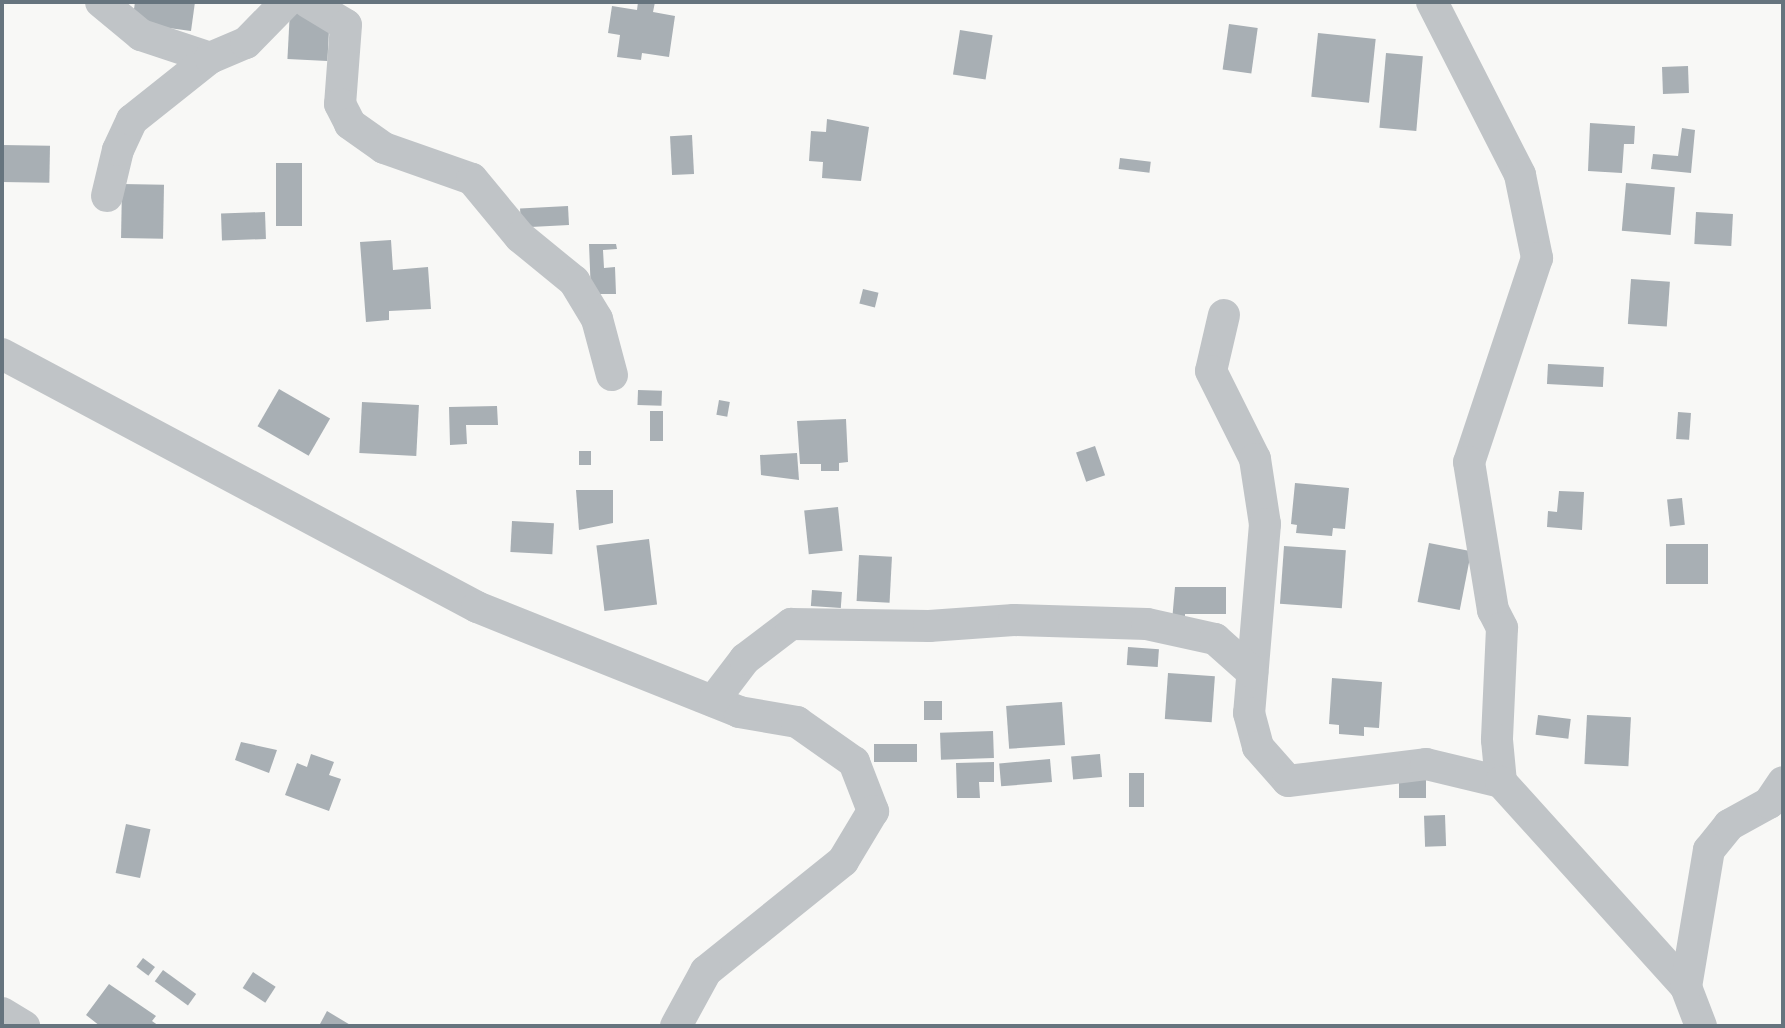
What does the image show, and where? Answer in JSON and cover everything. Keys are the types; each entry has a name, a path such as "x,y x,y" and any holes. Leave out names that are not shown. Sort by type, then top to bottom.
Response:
{"street":[{"path":"101,2 141,35 210,58"},
{"path":"107,196 118,150 132,120 210,58 246,43 286,2"},
{"path":"308,2 355,14 340,104 350,124 384,148 472,179 520,237 574,281 597,319 612,375"},
{"path":"1432,2 1520,175 1537,258 1469,462 1493,610 1502,628 1497,740 1501,782"},
{"path":"1224,315 1211,371 1255,459 1265,524 1249,713 1258,747 1288,781 1426,764 1501,782 1686,987 1701,1026"},
{"path":"2,354 477,607 739,712 797,722 854,762 873,811 843,861 706,971 676,1026"},
{"path":"152,435 186,426"},
{"path":"713,701 745,659 791,624 929,626 1014,620 1147,624 1215,639 1252,672"},
{"path":"1686,987 1709,850 1729,825 1769,803 1783,782"},
{"path":"2,1013 24,1026"}],"building":[{"path":"135,2 195,2 191,31 132,23"},
{"path":"638,2 655,2 653,12 675,16 669,57 642,53 641,60 617,57 620,35 608,33 612,6 637,10"},
{"path":"290,10 330,12 327,61 287,59"},
{"path":"1229,24 1258,28 1251,74 1223,70"},
{"path":"960,30 993,35 986,80 953,74"},
{"path":"1318,33 1376,39 1369,103 1311,97"},
{"path":"1386,53 1423,56 1416,131 1379,128"},
{"path":"1688,66 1689,93 1663,94 1662,67"},
{"path":"827,119 869,127 861,181 822,178 823,162 809,161 811,131 826,132"},
{"path":"1590,123 1635,126 1634,144 1624,144 1622,173 1588,171"},
{"path":"1682,128 1695,130 1691,173 1651,169 1653,154 1678,156"},
{"path":"692,135 694,174 672,175 670,136"},
{"path":"2,145 50,146 49,183 2,182"},
{"path":"1120,158 1151,162 1149,173 1119,169"},
{"path":"276,163 302,163 302,226 276,226"},
{"path":"1626,183 1675,187 1671,235 1622,231"},
{"path":"122,184 164,185 163,239 121,238"},
{"path":"568,206 569,225 521,227 520,209"},
{"path":"265,212 266,239 222,241 221,214"},
{"path":"1696,212 1733,214 1731,246 1694,244"},
{"path":"391,240 393,270 428,267 431,309 389,311 389,320 366,322 360,242"},
{"path":"589,244 616,244 617,249 603,250 604,268 615,267 616,294 591,294"},
{"path":"1631,279 1670,282 1667,327 1628,324"},
{"path":"863,289 879,293 875,307 859,304"},
{"path":"1548,364 1604,367 1603,387 1547,384"},
{"path":"279,389 330,418 309,456 258,426"},
{"path":"638,390 662,391 661,406 637,405"},
{"path":"719,400 730,402 727,417 716,415"},
{"path":"362,402 419,405 416,456 359,453"},
{"path":"497,406 498,425 466,425 467,444 450,445 449,407"},
{"path":"650,411 663,411 663,441 650,441"},
{"path":"1678,412 1691,413 1689,440 1676,439"},
{"path":"846,419 848,462 839,463 839,471 821,471 821,464 800,464 797,421"},
{"path":"1095,446 1105,475 1086,482 1076,453"},
{"path":"579,451 591,451 591,465 579,465"},
{"path":"797,453 799,480 761,475 760,455"},
{"path":"1295,483 1349,488 1345,529 1333,528 1332,536 1296,533 1297,525 1291,524"},
{"path":"576,490 613,490 613,523 579,530"},
{"path":"1559,491 1584,492 1582,530 1547,527 1548,511 1557,512"},
{"path":"1682,498 1685,525 1670,526 1667,500"},
{"path":"838,507 843,551 809,554 804,511"},
{"path":"512,521 554,523 552,554 510,552"},
{"path":"649,539 657,605 604,611 596,545"},
{"path":"1429,543 1471,551 1460,610 1418,602"},
{"path":"1666,544 1708,544 1708,584 1666,584"},
{"path":"1284,546 1346,550 1342,608 1280,604"},
{"path":"859,555 892,557 890,603 857,601"},
{"path":"1175,587 1226,587 1226,614 1185,614 1185,621 1172,621"},
{"path":"812,590 842,592 841,608 811,606"},
{"path":"1128,647 1159,649 1158,667 1127,665"},
{"path":"1168,673 1215,676 1212,722 1165,719"},
{"path":"1332,678 1382,682 1379,728 1364,727 1364,736 1339,734 1339,725 1329,724"},
{"path":"924,701 942,701 942,720 924,720"},
{"path":"1062,702 1065,745 1009,749 1006,706"},
{"path":"1538,715 1571,719 1568,739 1536,735"},
{"path":"1587,715 1631,717 1628,766 1584,764"},
{"path":"993,731 994,758 941,760 940,733"},
{"path":"241,742 277,750 269,773 235,760"},
{"path":"874,744 917,744 917,762 874,762"},
{"path":"311,754 334,762 329,775 341,779 329,811 285,795 297,763 307,767"},
{"path":"1100,754 1102,777 1073,779 1071,757"},
{"path":"1050,759 1052,782 1001,786 999,763"},
{"path":"994,762 994,782 979,782 980,798 957,798 956,763"},
{"path":"1129,773 1144,773 1144,807 1129,807"},
{"path":"1399,780 1426,780 1426,798 1399,798"},
{"path":"1445,815 1446,846 1425,847 1424,816"},
{"path":"126,824 150,829 140,878 116,873"},
{"path":"143,958 155,967 148,976 136,967"},
{"path":"163,970 196,994 188,1005 155,981"},
{"path":"253,972 276,987 265,1003 243,988"},
{"path":"109,984 156,1016 152,1021 159,1026 100,1026 86,1015"},
{"path":"327,1011 352,1026 320,1024"}]}
